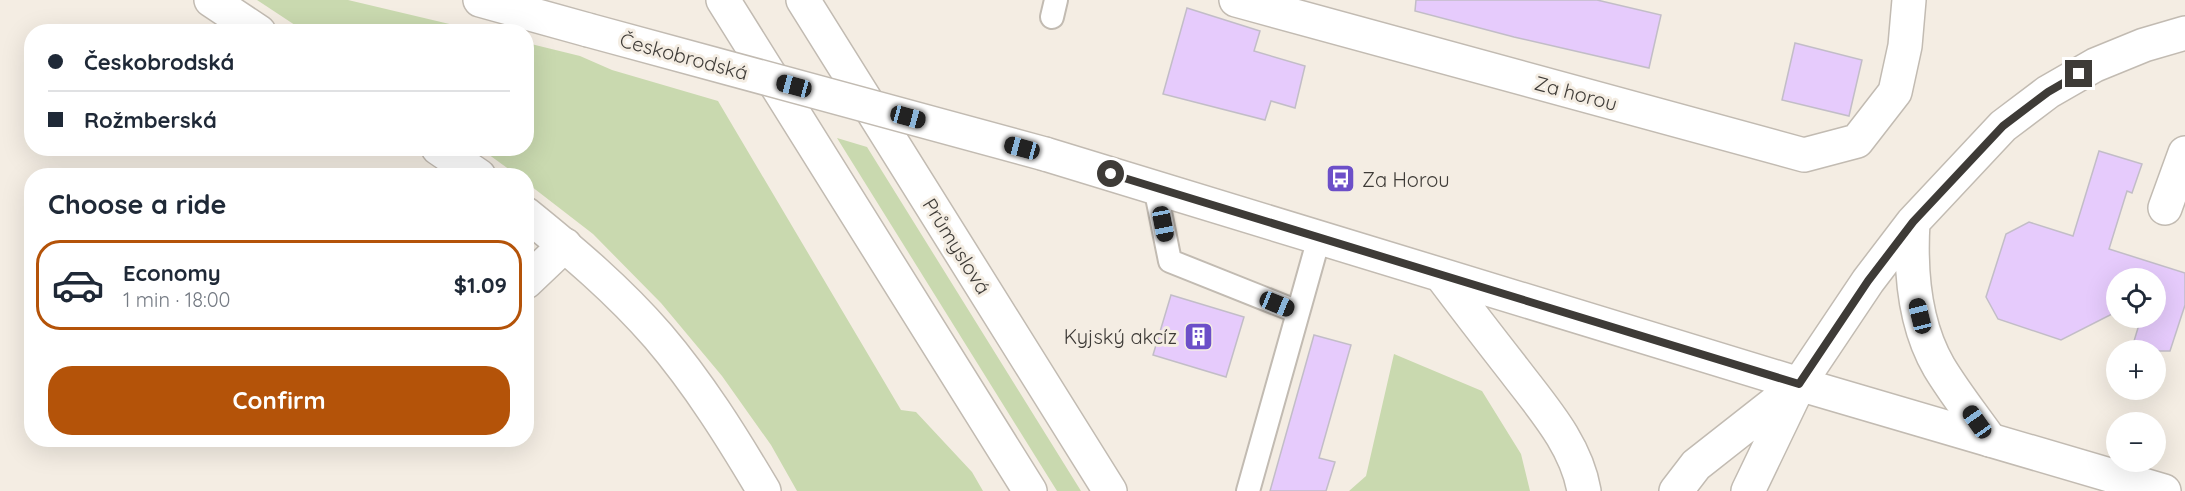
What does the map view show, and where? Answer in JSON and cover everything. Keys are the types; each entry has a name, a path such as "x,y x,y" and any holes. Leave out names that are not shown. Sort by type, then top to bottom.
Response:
{"main road":[{"path":"211,0 247,24"},
{"name":"Českobrodská","path":"480,0 1045,154 1799,384 2164,491"},
{"path":"723,0 1030,491"},
{"name":"Průmyslová","path":"803,0 1110,491"},
{"name":"Za horou","path":"1236,0 1804,155 1857,141 1895,92 1905,46 1909,0"},
{"path":"1748,491 1799,384 1868,281 1913,222 2003,126 2048,92 2095,65 2144,45 2185,33"},
{"path":"2165,208 2185,153"},
{"path":"450,156 467,168"},
{"path":"534,220 615,290 658,336 724,425 764,491"},
{"path":"1913,222 1911,248 1913,275 1923,330 1939,367 1990,440"},
{"path":"534,274 565,245"},
{"path":"1441,275 1543,408 1567,443 1574,456 1584,491"},
{"path":"1676,491 1696,465 1799,384"}],"lane":[{"path":"1155,188 1170,261 1298,312"},
{"path":"1248,491 1319,238"}],"green space":[{"path":"257,0 348,0 449,24 293,24"},
{"path":"534,45 580,56 612,70 718,101 901,410 916,412 972,472 983,491 797,491 771,445 722,376 661,303 593,234 534,188 534,168 507,168 491,156 534,156"},
{"path":"837,138 867,147 1081,491 1057,491"},
{"path":"1394,354 1482,391 1521,454 1530,491 1349,491 1366,476"}],"building":[{"path":"1416,0 1597,0 1661,15 1649,68 1514,37 1415,11"},
{"path":"1187,8 1260,31 1254,51 1305,66 1295,108 1271,101 1265,120 1163,94"},
{"path":"1795,43 1862,60 1849,116 1782,100"},
{"path":"2099,151 2142,164 2132,193 2127,191 2109,249 2185,273 2185,305 2170,351 2166,351 2166,340 2134,340 2138,328 2166,328 2166,268 2106,268 2106,317 2061,340 1998,319 1986,297 2006,234 2029,222 2073,236"},
{"name":"Kyjský akcíz","path":"1171,295 1244,317 1226,377 1153,355"},
{"path":"1314,335 1351,345 1319,458 1335,462 1326,491 1270,491"}],"place":[{"name":"Za Horou","path":"1341,179"},
{"name":"Kyjský akcíz","path":"1198,336"}],"route":[{"path":"1111,174 1799,384 1868,281 1913,222 2003,126 2048,92 2079,74"}]}
